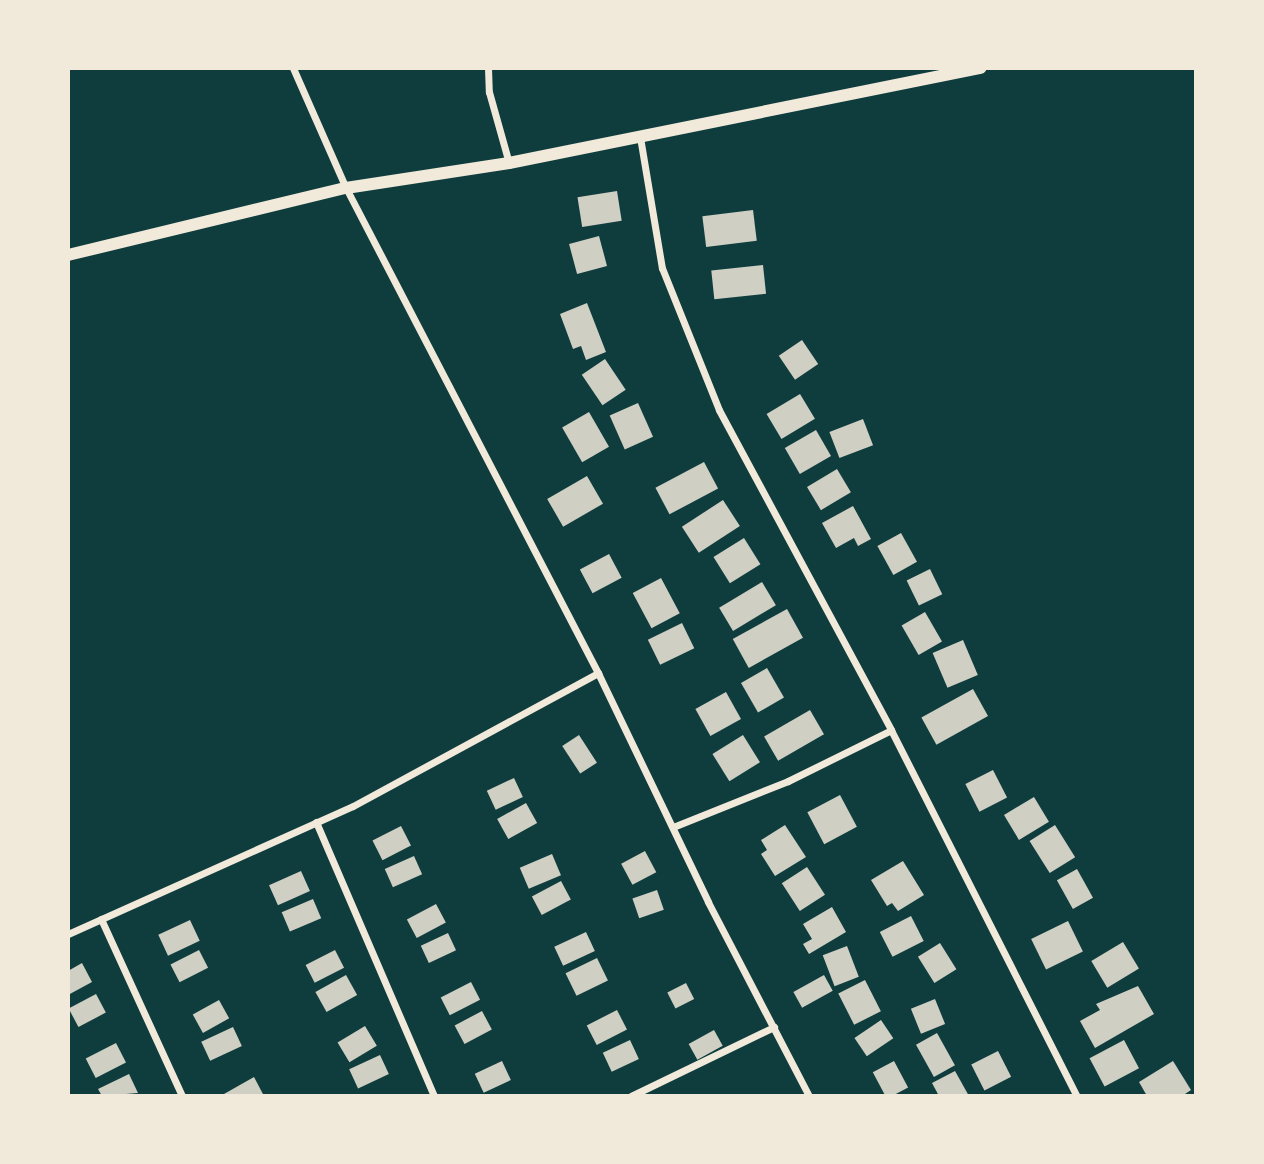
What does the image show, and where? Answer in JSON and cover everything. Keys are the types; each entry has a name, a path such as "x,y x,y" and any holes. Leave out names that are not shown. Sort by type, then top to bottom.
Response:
{"street":[{"path":"293,68 346,188 598,673 809,1096"},
{"path":"488,68 489,92 509,163"},
{"path":"68,255 346,188 509,163 981,68"},
{"path":"640,137 662,268 687,338 719,410 891,730 1077,1096"},
{"path":"68,933 316,822 598,673"},
{"path":"673,827 788,781 891,730"},
{"path":"316,822 433,1096"},
{"path":"101,919 182,1096"},
{"path":"631,1096 774,1027"}],"building":[{"path":"617,191 622,221 582,227 577,197"},
{"path":"753,210 757,241 706,247 702,216"},
{"path":"599,236 607,266 577,274 569,244"},
{"path":"763,265 766,294 714,299 711,270"},
{"path":"587,303 606,352 586,360 581,346 573,349 560,314"},
{"path":"802,340 818,364 795,380 779,356"},
{"path":"605,359 626,390 602,405 582,375"},
{"path":"800,394 815,419 782,439 767,414"},
{"path":"638,403 653,437 625,449 610,416"},
{"path":"589,412 609,447 582,462 562,428"},
{"path":"863,419 873,445 839,458 829,432"},
{"path":"816,430 831,456 800,474 785,448"},
{"path":"704,462 718,488 670,514 655,488"},
{"path":"837,469 851,492 821,510 807,487"},
{"path":"587,476 603,504 563,527 547,499"},
{"path":"723,500 740,526 699,553 682,527"},
{"path":"853,506 871,539 858,546 854,538 836,548 822,523"},
{"path":"901,533 917,562 893,575 877,546"},
{"path":"744,538 760,564 730,583 713,557"},
{"path":"609,554 622,578 593,593 580,569"},
{"path":"930,569 942,594 919,606 907,580"},
{"path":"661,578 680,613 652,628 633,593"},
{"path":"762,582 776,605 733,631 719,608"},
{"path":"787,609 803,638 749,668 733,639"},
{"path":"925,612 942,641 919,655 902,626"},
{"path":"682,623 694,648 660,665 648,640"},
{"path":"963,640 978,675 947,688 933,653"},
{"path":"767,668 784,697 758,712 741,683"},
{"path":"973,689 988,716 936,745 921,718"},
{"path":"726,692 741,719 710,736 695,709"},
{"path":"810,710 824,734 778,761 764,736"},
{"path":"579,735 597,763 580,774 562,746"},
{"path":"743,735 760,762 729,781 712,754"},
{"path":"993,770 1007,798 979,812 965,784"},
{"path":"514,778 523,797 496,810 487,791"},
{"path":"840,795 857,827 824,844 807,812"},
{"path":"1034,797 1049,822 1019,840 1004,815"},
{"path":"526,803 537,823 508,839 497,819"},
{"path":"785,825 806,857 775,876 761,854 767,850 761,840"},
{"path":"1055,825 1075,857 1050,873 1030,841"},
{"path":"401,826 411,846 382,860 372,841"},
{"path":"645,851 656,872 632,885 621,864"},
{"path":"552,854 561,875 529,889 520,868"},
{"path":"414,856 422,874 393,887 385,869"},
{"path":"903,861 924,895 898,911 892,903 887,906 871,880"},
{"path":"807,867 825,895 800,911 782,883"},
{"path":"1077,869 1093,898 1073,909 1057,880"},
{"path":"301,871 310,891 278,905 269,885"},
{"path":"561,881 571,900 542,915 532,896"},
{"path":"657,890 664,910 639,918 632,898"},
{"path":"313,899 321,918 290,932 282,912"},
{"path":"436,904 446,923 417,938 407,919"},
{"path":"832,907 846,932 809,954 803,944 812,939 803,924"},
{"path":"911,916 924,941 893,957 880,932"},
{"path":"190,920 200,941 168,956 158,935"},
{"path":"1068,921 1083,952 1046,970 1031,939"},
{"path":"586,932 595,951 563,966 554,947"},
{"path":"448,933 456,950 429,963 421,946"},
{"path":"1123,942 1139,969 1107,988 1091,961"},
{"path":"940,943 956,969 934,983 918,957"},
{"path":"847,946 859,977 835,986 823,955"},
{"path":"199,950 208,968 180,982 170,965"},
{"path":"335,950 344,968 315,983 306,965"},
{"path":"597,958 608,980 577,996 566,973"},
{"path":"82,963 92,982 68,995 68,971"},
{"path":"346,975 357,995 327,1012 315,992"},
{"path":"824,975 833,991 802,1008 793,992"},
{"path":"865,980 881,1011 854,1025 838,994"},
{"path":"471,982 480,1000 450,1015 441,997"},
{"path":"686,983 694,999 675,1009 667,993"},
{"path":"1138,986 1154,1014 1095,1048 1080,1021 1100,1010 1096,1004"},
{"path":"96,994 106,1013 78,1027 69,1009"},
{"path":"935,999 945,1024 921,1034 911,1009"},
{"path":"219,1000 229,1018 203,1033 193,1015"},
{"path":"617,1010 627,1030 597,1045 587,1025"},
{"path":"482,1011 492,1030 464,1044 455,1026"},
{"path":"881,1020 893,1038 867,1056 854,1038"},
{"path":"365,1026 377,1046 349,1062 338,1042"},
{"path":"233,1027 242,1046 210,1061 201,1042"},
{"path":"714,1030 723,1046 697,1060 689,1044"},
{"path":"937,1033 955,1065 934,1077 916,1045"},
{"path":"630,1040 639,1059 612,1072 603,1053"},
{"path":"1124,1040 1139,1068 1105,1087 1090,1058"},
{"path":"116,1043 126,1063 96,1078 86,1058"},
{"path":"998,1051 1011,1077 984,1090 971,1065"},
{"path":"380,1055 389,1074 358,1088 349,1069"},
{"path":"502,1061 511,1080 484,1093 475,1074"},
{"path":"894,1061 908,1087 892,1096 885,1096 873,1072"},
{"path":"1173,1061 1191,1090 1182,1096 1147,1096 1139,1082"},
{"path":"955,1071 969,1096 939,1096 932,1083"},
{"path":"129,1074 138,1093 102,1096 98,1089"},
{"path":"254,1077 264,1096 225,1096 224,1094"}]}
